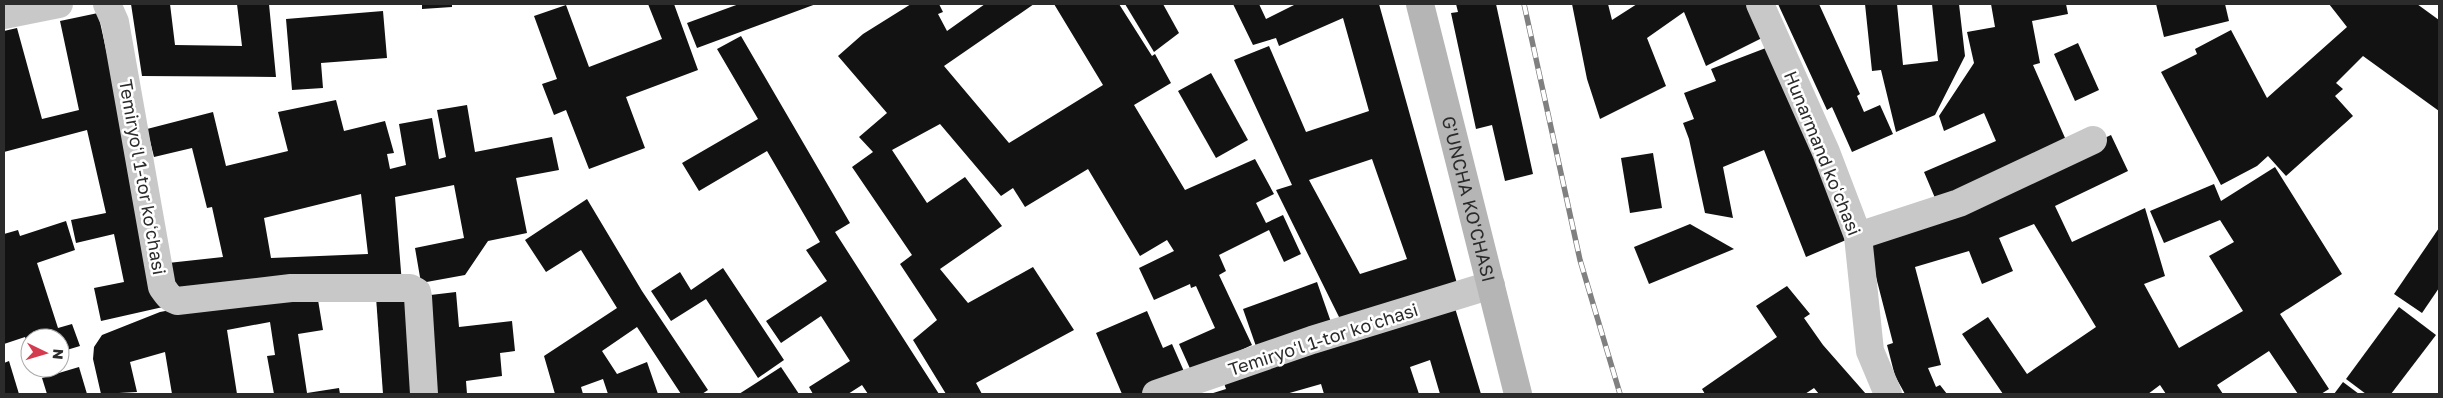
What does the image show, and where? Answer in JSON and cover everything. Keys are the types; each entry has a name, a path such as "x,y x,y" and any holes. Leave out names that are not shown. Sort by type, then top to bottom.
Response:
{"street":[{"path":"4,15 59,4"},
{"name":"Temiryoʻl 1-tor koʻchasi","path":"107,4 110,6 117,32 162,287 170,299 184,301 290,288 410,288 416,292 418,297 424,394"},
{"name":"G'UNCHA KO'CHASI","path":"1420,4 1518,394"},
{"name":"Hunarmand koʻchasi","path":"1760,4 1826,152 1858,236 1870,351 1888,394"},
{"path":"1858,236 1959,203 2093,140"},
{"name":"Temiryoʻl 1-tor koʻchasi","path":"1156,394 1312,340 1491,285"}],"building":[{"path":"131,4 170,4 175,45 242,46 237,4 269,4 276,77 142,76"},
{"path":"422,4 452,4 452,7 422,9"},
{"path":"648,4 674,4 698,70 626,97 645,148 589,169 566,110 554,115 542,84 557,79 534,16 566,5 589,67 662,39"},
{"path":"739,4 816,4 697,48 687,23"},
{"path":"911,4 939,4 943,12 938,14 947,31 985,4 1034,4 944,66 1009,143 1103,85 1054,4 1119,4 1152,56 1155,54 1171,83 1134,105 1185,190 1255,159 1274,194 1256,203 1266,223 1283,215 1301,254 1284,262 1269,230 1219,255 1226,271 1219,275 1252,345 1192,373 1179,344 1215,328 1196,286 1191,288 1190,284 1154,300 1139,268 1174,251 1167,240 1140,256 1088,169 1025,207 1013,188 1001,196 940,124 892,150 927,203 965,177 1002,226 940,269 968,303 1033,267 1074,330 976,383 982,394 946,394 913,340 937,320 900,264 912,255 852,167 873,152 859,137 887,113 838,56 863,34"},
{"path":"1125,4 1163,4 1179,33 1154,52"},
{"path":"1233,4 1259,4 1266,19 1296,4 1379,4 1458,287 1341,321 1276,190 1292,185 1234,60 1269,46 1306,132 1369,111 1343,18 1279,46 1276,38 1253,45","holes":["1372,159 1407,259 1360,274 1309,180"]},
{"path":"1456,4 1496,4 1533,174 1505,181 1492,125 1476,129 1451,13 1458,12"},
{"path":"1572,4 1608,4 1612,20 1637,4 1749,4 1764,37 1706,66 1684,12 1647,38 1666,86 1600,119 1587,79"},
{"path":"1778,4 1819,4 1860,94 1857,96 1864,112 1880,105 1893,134 1852,152 1832,107 1827,110"},
{"path":"1865,4 1897,4 1903,65 1938,61 1932,4 1959,4 1965,56 1935,115 1896,132 1881,70 1872,71"},
{"path":"1991,4 2066,4 2068,14 2032,21 2040,63 2033,65 2069,147 1938,205 1924,172 1996,141 1984,113 1944,131 1939,116 1974,63 1967,32 1995,27"},
{"path":"2156,4 2225,4 2229,21 2164,37"},
{"path":"2329,4 2417,4 2439,20 2439,111 2363,56 2336,83 2343,89 2335,96 2353,116 2286,176 2268,156 2257,166 2221,185 2161,72 2197,54 2195,49 2231,30 2267,98 2347,27"},
{"path":"383,11 387,58 321,63 323,88 292,90 286,19"},
{"path":"98,13 163,307 101,321 94,288 124,282 114,234 76,243 71,220 106,213 87,130 4,152 4,31 17,28 42,119 79,110 60,21"},
{"path":"741,36 850,223 835,232 939,394 868,394 862,385 848,394 813,394 809,387 850,361 821,316 781,343 766,321 827,281 806,250 820,242 767,151 699,191 682,163 758,119 717,49"},
{"path":"2078,43 2099,90 2075,101 2054,54"},
{"path":"1771,46 1846,240 1806,257 1764,150 1723,167 1733,218 1705,213 1689,139 1683,123 1694,119 1684,93 1716,81 1711,69"},
{"path":"1211,73 1248,140 1216,158 1178,91"},
{"path":"336,100 344,131 385,121 394,153 387,154 390,169 406,165 399,124 432,118 439,159 446,157 437,110 467,105 475,152 552,137 559,170 516,178 527,233 488,241 465,275 421,283 415,248 464,238 454,185 395,197 402,284 176,295 168,263 223,257 212,207 207,208 192,148 154,157 147,129 213,112 226,166 288,151 278,112","holes":["361,194 368,254 271,258 264,218"]},
{"path":"2111,135 2128,171 2055,206 2072,242 2145,208 2165,276 2144,284 2179,348 2243,311 2209,256 2234,242 2220,220 2164,243 2150,211 2214,184 2221,201 2275,167 2342,274 2280,314 2329,389 2321,394 2298,394 2269,351 2217,385 2223,394 2166,394 2160,385 2148,394 2003,394 1962,334 1988,317 2027,374 2096,327 2034,224 1999,238 2013,271 1982,284 1969,251 1915,267 1941,365 1928,368 1936,387 1940,385 1947,394 1905,394 1895,376 1887,345 1893,343 1867,242 2008,183"},
{"path":"1653,153 1662,208 1630,213 1621,158"},
{"path":"587,199 642,291 708,390 702,394 681,394 637,327 602,351 617,374 647,362 658,394 608,394 603,379 581,387 583,394 555,394 544,356 617,308 581,250 546,272 525,240"},
{"path":"66,221 75,250 37,263 58,328 20,328 20,339 4,344 4,234 18,230 20,236"},
{"path":"1690,224 1734,249 1649,284 1634,247"},
{"path":"2439,228 2439,288 2422,313 2394,294"},
{"path":"723,268 784,360 758,378 706,299 671,321 651,291 680,272 691,290"},
{"path":"1317,282 1332,325 1258,352 1243,309"},
{"path":"1787,286 1810,314 1804,318 1823,345 1866,394 1819,394 1814,388 1805,394 1705,394 1702,389 1777,337 1756,306"},
{"path":"456,292 459,327 512,321 515,351 500,353 502,376 466,381 467,394 433,394 422,296"},
{"path":"317,294 323,330 298,334 307,393 339,388 340,394 274,394 267,356 275,355 270,322 227,330 237,394 172,394 165,352 130,362 137,392 101,394 93,359 94,347 102,335 160,312 197,305"},
{"path":"405,295 413,394 383,394 376,297"},
{"path":"2399,307 2436,335 2391,394 2366,394 2346,379"},
{"path":"1455,308 1481,394 1440,394 1430,360 1410,367 1419,394 1324,394 1321,384 1286,394 1210,394 1226,389 1221,374"},
{"path":"1147,311 1163,348 1172,344 1186,376 1143,394 1122,394 1096,333"},
{"path":"72,324 80,346 70,349 70,328 58,328"},
{"path":"9,361 19,394 4,394 4,363"},
{"path":"79,367 87,394 47,394 42,378 70,378 70,370"},
{"path":"781,367 799,394 739,394"},
{"path":"2343,382 2359,394 2334,394"}],"railway":[{"path":"1524,4 1580,260 1620,394"}]}
